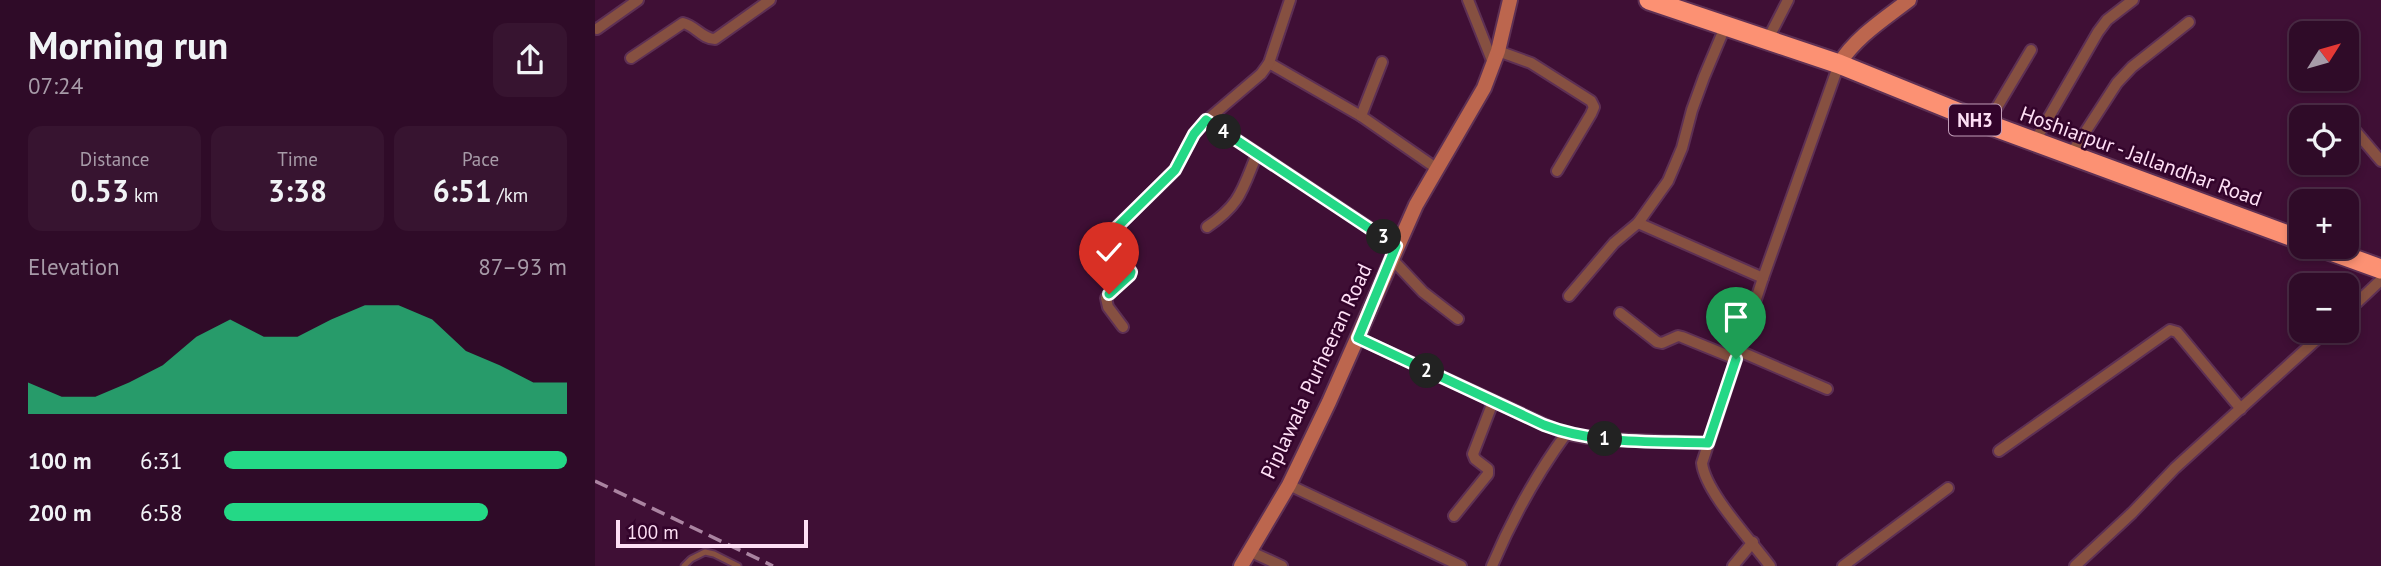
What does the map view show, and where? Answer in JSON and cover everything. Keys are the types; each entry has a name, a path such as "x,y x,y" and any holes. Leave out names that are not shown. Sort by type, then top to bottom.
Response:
{"highway":[{"name":"Hoshiarpur - Jallandhar Road","path":"1649,0 1839,64 1987,124 2289,236"},
{"path":"2352,259 2381,270"}],"street":[{"path":"597,29 638,0"},
{"path":"631,58 683,23 691,25 709,39 715,39 770,0"},
{"path":"1123,327 1108,307 1106,298 1131,272 1107,237 1175,170 1194,134 1206,120 1249,85 1269,62 1290,0"},
{"path":"1468,0 1496,57 1531,63 1591,101 1594,107 1591,114 1557,172"},
{"name":"Piplawala Purheeran Road","path":"1241,566 1289,485 1358,338 1393,252 1436,168 1484,88 1496,57 1510,0"},
{"path":"1767,39 1788,0"},
{"path":"1770,566 1711,489 1703,475 1702,463 1763,278 1839,64 1861,36 1909,0"},
{"path":"2035,141 2098,32 2107,20 2133,0"},
{"path":"2071,154 2125,75 2189,22"},
{"path":"1569,296 1607,250 1638,223 1668,181 1682,148 1704,77 1725,27"},
{"path":"1987,124 2031,50"},
{"path":"1269,62 1361,116 1436,168"},
{"path":"1361,116 1382,62"},
{"path":"1206,120 1393,252 1429,297 1458,319"},
{"path":"2359,136 2381,161"},
{"path":"1207,227 1233,207 1240,197 1257,154"},
{"path":"1638,223 1763,278"},
{"path":"2359,301 2381,280"},
{"path":"1620,313 1657,342 1682,337 1827,389"},
{"path":"1999,451 2170,330 2177,332 2241,409"},
{"path":"1358,338 1566,434 1588,438 1708,443"},
{"path":"2075,566 2175,468 2313,343"},
{"path":"1454,516 1488,474 1488,469 1475,459 1473,453 1493,401"},
{"path":"1492,566 1516,514 1550,455 1566,434"},
{"path":"1289,485 1461,566"},
{"path":"1843,566 1948,488"},
{"path":"1733,566 1753,542"},
{"path":"1248,551 1282,566"}],"lane":[{"path":"684,566 698,554 705,552 738,566"}],"railway":[{"path":"595,481 773,566"}],"route":[{"path":"1109,294 1131,272 1107,237 1175,170 1194,134 1206,120 1396,246 1358,338 1544,425 1566,434 1588,438 1708,443 1736,359"}]}
